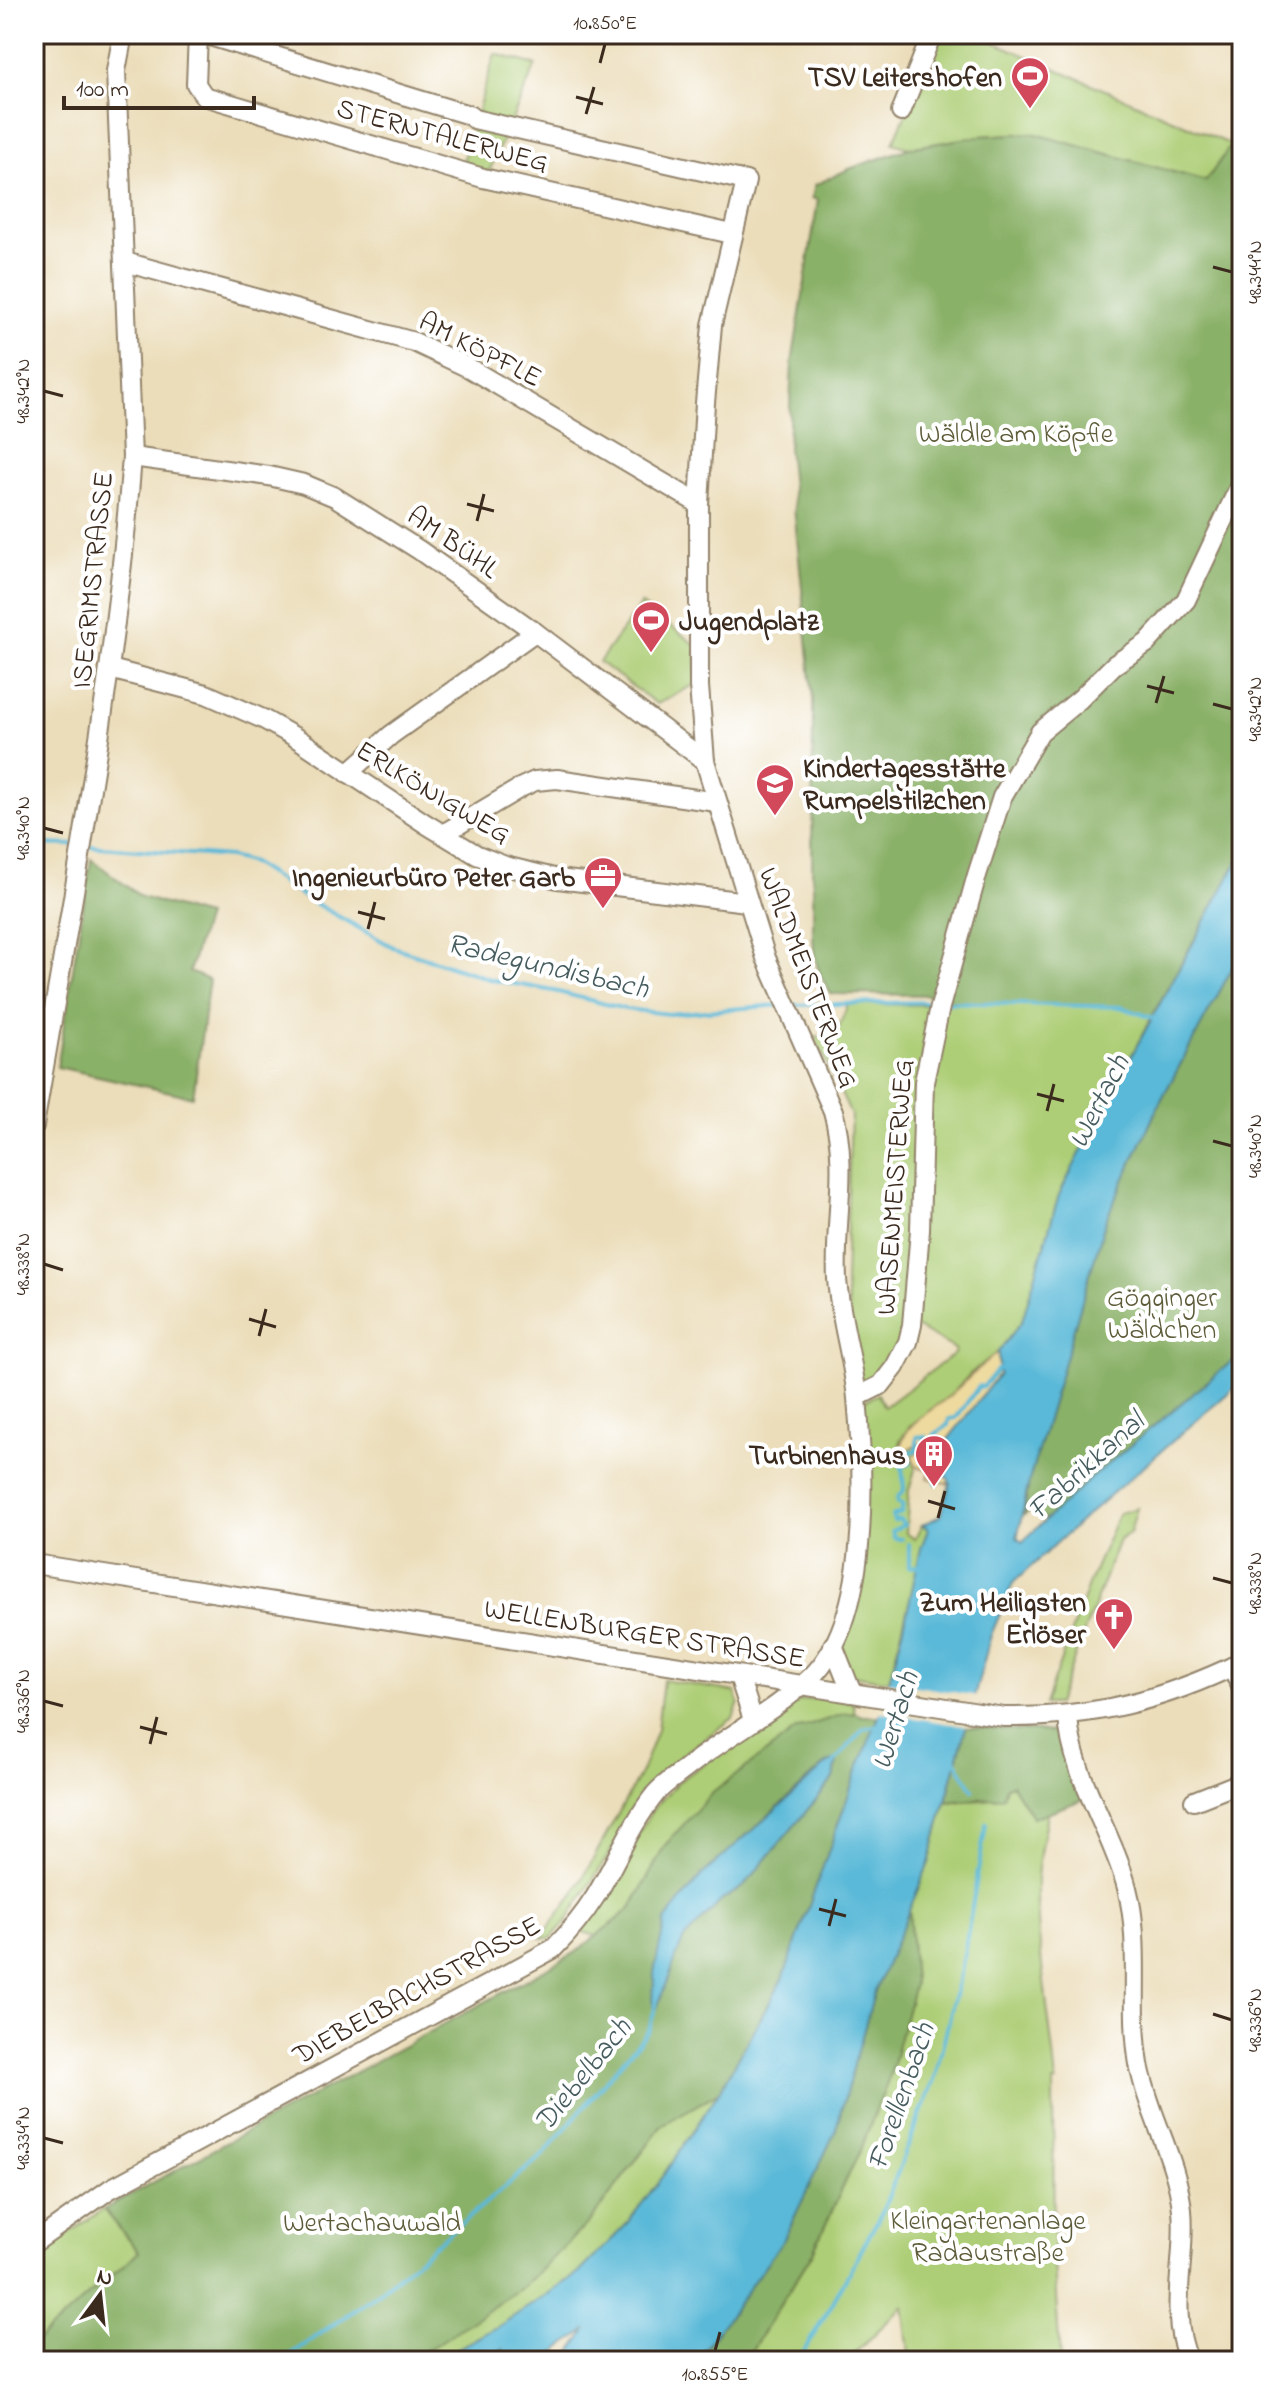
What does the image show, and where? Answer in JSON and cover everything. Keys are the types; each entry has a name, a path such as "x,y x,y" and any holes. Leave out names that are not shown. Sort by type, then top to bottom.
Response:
{"street":[{"name":"ISEGRIMSTRASSE","path":"34,1126 110,669 132,457 116,71 123,34"},
{"name":"STERNTALERWEG","path":"201,34 196,84 204,96 483,178 732,234"},
{"name":"WALDMEISTERWEG","path":"201,34 439,105 474,119 746,181 712,325 699,504 699,686 705,761 747,902 785,1004 833,1111 840,1137 837,1279 857,1397 862,1502 857,1575 844,1618 833,1645 815,1672 801,1685"},
{"path":"901,112 932,34"},
{"name":"AM KÖPFLE","path":"125,262 414,342 469,368 699,504"},
{"name":"AM BÜHL","path":"132,457 262,475 314,488 357,510 535,632 705,761"},
{"name":"WASENMEISTERWEG","path":"857,1397 881,1385 908,1342 920,1230 924,1082 942,1002 1002,797 1040,732 1114,665 1147,643 1186,600 1242,481"},
{"path":"348,773 391,735 535,632"},
{"name":"ERLKÖNIGWEG","path":"110,669 206,694 245,710 295,737 477,855 505,866 549,877 747,902"},
{"path":"443,834 535,781 557,779 717,802"},
{"name":"WELLENBURGER STRASSE","path":"34,1564 1019,1718 1068,1716 1153,1700 1237,1665"},
{"path":"833,1645 852,1693"},
{"path":"1237,1665 1242,1688"},
{"path":"739,1676 753,1720"},
{"name":"DIEBELBACHSTRASSE","path":"34,2243 110,2189 553,1949 574,1928 596,1896 627,1835 658,1792 714,1746 801,1685"},
{"path":"1068,1716 1071,1745 1120,1864 1133,1916 1139,2063 1169,2153 1182,2209 1178,2296 1180,2330 1189,2361"},
{"path":"1194,1801 1242,1782"}],"green space":[{"name":"TSV Leitershofen","path":"941,34 976,34 1232,145 1206,181 1032,133 980,136 909,148 893,143"},
{"path":"495,54 536,65 510,124 476,116"},
{"path":"473,126 505,134 489,172 462,165"},
{"name":"Wäldle am Köpfle","path":"1242,129 1242,854 1151,1018 1121,1007 954,1002 942,995 831,994 818,969 813,943 813,700 788,447 792,363 818,200 812,198 815,185 849,169 909,148 980,136 1032,133 1206,181"},
{"name":"Jugendplatz","path":"641,604 697,646 696,684 657,704 599,662"},
{"path":"91,859 141,897 206,916 189,972 209,980 193,1097 57,1067"},
{"name":"Gögginger Wäldchen","path":"1242,950 1242,1353 1092,1477 1046,1520 1033,1509 1024,1515 1029,1481 1106,1219 1160,1102"},
{"path":"954,1002 1126,1007 1151,1018 1059,1195 1022,1321 998,1352 971,1373 951,1395 910,1426 900,1440 900,1452 919,1443 927,1447 912,1457 916,1466 909,1490 906,1533 915,1539 922,1525 928,1529 889,1681 846,1674 838,1649 850,1620 864,1401 878,1394 884,1407 954,1354 955,1349 912,1325 886,1373 859,1386 845,1280 851,1115 815,1038 837,1032 848,1004 939,1005"},
{"path":"1137,1508 1130,1533 1119,1540 1057,1704 1045,1704 1088,1585 1119,1513"},
{"path":"663,1680 735,1692 739,1703 733,1718 658,1777 567,1921 551,1938 541,1938 575,1892 641,1772 657,1730"},
{"path":"818,1698 853,1702 855,1713 843,1714 666,1844 631,1908 596,1936 583,1932 581,1928 653,1809 678,1782 799,1701"},
{"name":"Wertachauwald","path":"843,1714 879,1716 783,1979 719,2092 662,2125 592,2219 524,2286 407,2361 34,2361 34,2343 139,2252 104,2209 575,1953 631,1908 666,1844 711,1794 796,1730","holes":["837,1761 834,1778 744,1886 722,1900 683,1940 679,1950 702,1875 827,1763"]},
{"path":"966,1727 1060,1732 1085,1799 1033,1818 1012,1784 1006,1786 1003,1797 946,1802"},
{"name":"Kleingartenanlage Radaustraße","path":"1012,1784 1033,1818 1047,1812 1038,1872 1037,1905 1056,2083 1053,2083 1054,2263 1060,2361 910,2361 903,2306 847,2361 745,2361 812,2254 861,2148 914,1984 909,1909 929,1863 946,1802 987,1800"},
{"path":"909,1909 914,1984 890,2076 812,2254 745,2361 696,2361 784,2239 835,2132 874,1994"},
{"path":"719,2092 625,2226 578,2274 499,2326 435,2361 407,2361 440,2342 592,2219 662,2125"},
{"path":"104,2209 139,2252 34,2343 34,2257"}],"sand":[{"path":"998,1352 999,1374 943,1446 950,1484 928,1478 930,1470 916,1466 912,1457 926,1446 919,1444 900,1453 906,1433 918,1419"}],"water":[{"name":"Wertach","path":"1242,854 1242,950 1160,1102 1106,1219 1029,1481 1017,1538 1022,1542 1092,1477 1242,1353 1242,1381 1013,1583 991,1635 929,1863 874,1994 835,2132 784,2239 696,2361 565,2361 587,2329 543,2361 495,2361 504,2348 485,2360 435,2361 499,2326 578,2274 625,2226 719,2092 783,1979 879,1716 928,1529 922,1525 940,1516 950,1484 940,1472 943,1446 999,1374 998,1352 1022,1321 1059,1195 1107,1100"},
{"path":"837,1760 834,1778 744,1886 722,1900 683,1940 657,2008 653,2007 654,1972 665,1921 702,1875 828,1763"}],"pier":[{"path":"885,1681 978,1696 970,1727 877,1712"}],"waterway":[{"name":"Radegundisbach","path":"34,844 76,845"},
{"name":"Radegundisbach","path":"88,846 230,857 252,863 309,900 393,947 493,980 625,1009 669,1014 782,1005"},
{"name":"Radegundisbach","path":"791,1005 934,1002"},
{"name":"Radegundisbach","path":"947,1002 1121,1007 1156,1019"},
{"path":"902,1539 894,1538 892,1531 904,1525 900,1520 894,1521 892,1516 901,1513 903,1504 898,1503 897,1498 904,1490 902,1466 910,1463 908,1452 917,1451 917,1437 926,1436 928,1446 935,1448 937,1442 934,1435 948,1425 949,1419 956,1418 979,1386 983,1387 998,1369 1002,1369"},
{"path":"936,1483 941,1470"},
{"path":"909,1544 909,1567 920,1566"},
{"name":"Diebelbach","path":"835,1762 863,1729 878,1725"},
{"name":"Forellenbach","path":"954,1758 973,1790"},
{"name":"Forellenbach","path":"798,2361 883,2210 935,2077 962,1966 986,1824"},
{"name":"Diebelbach","path":"281,2361 373,2297 543,2155 649,2030 656,2005"}],"place":[{"name":"TSV Leitershofen","path":"1030,110"},
{"name":"Jugendplatz","path":"651,654"},
{"name":"Kindertagesstätte Rumpelstilzchen","path":"775,817"},
{"name":"Ingenieurbüro Peter Garb","path":"603,910"},
{"name":"Turbinenhaus","path":"934,1488"},
{"name":"Zum Heiligsten Erlöser","path":"1114,1651"}],"water label":[{"name":"Fabrikkanal","path":"1085,1465"}]}
